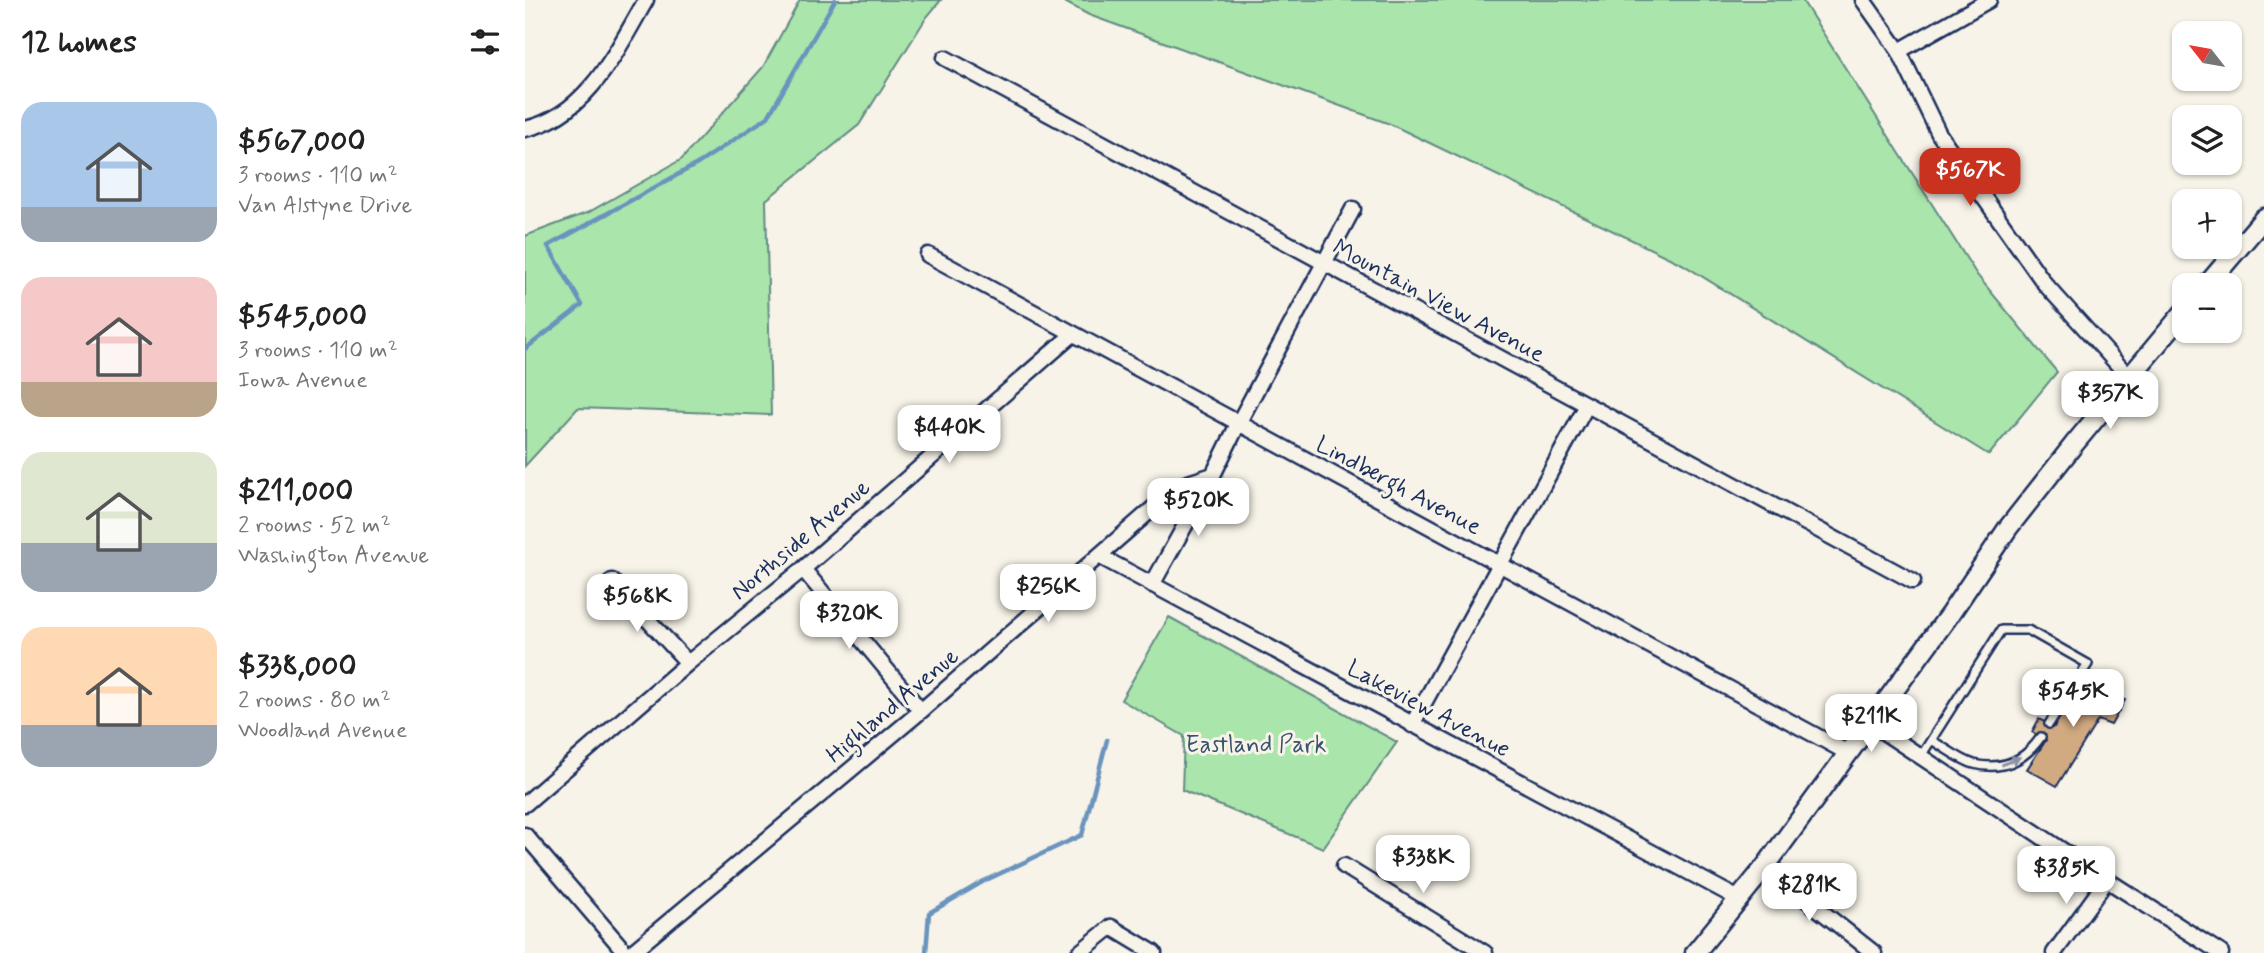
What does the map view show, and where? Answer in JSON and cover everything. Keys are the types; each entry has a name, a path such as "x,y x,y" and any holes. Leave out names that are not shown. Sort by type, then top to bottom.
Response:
{"street":[{"path":"525,129 565,113 592,85 614,55 646,0"},
{"path":"1863,0 1899,51 1939,134 2045,284 2129,377"},
{"path":"1899,51 1989,0"},
{"name":"Mountain View Avenue","path":"945,58 1913,581"},
{"path":"1152,585 1353,209"},
{"path":"2219,273 2260,230"},
{"name":"Lindbergh Avenue","path":"928,255 1848,753"},
{"path":"1695,953 1765,867 1950,614 2008,527 2172,326"},
{"name":"Northside Avenue","path":"525,804 688,663 803,569 1072,335"},
{"path":"1412,725 1587,405"},
{"name":"Highland Avenue","path":"629,953 921,712 1158,505 1185,484 1213,475"},
{"name":"Lakeview Avenue","path":"1099,556 1739,899"},
{"path":"803,569 921,712"},
{"path":"612,581 688,663"},
{"path":"1870,723 2221,953"},
{"path":"525,835 629,953"},
{"path":"1344,866 1485,953"},
{"path":"1765,867 1874,953"},
{"path":"2054,953 2107,880"},
{"path":"1079,953 1111,927 1154,953"}],"lane":[{"path":"1920,757 2001,629 2028,629 2088,664 2049,724"},
{"path":"1931,740 1973,764 2000,766 2018,760 2030,752 2041,737"}],"green space":[{"path":"800,0 941,0 926,18 859,125 766,200 771,415 578,408 525,466 525,236 589,212 682,159 763,67"},
{"path":"1061,0 1802,0 1977,275 2057,372 1989,455 1682,264 1390,124 1089,15"},
{"name":"Eastland Park","path":"1169,617 1397,742 1323,848 1182,790 1184,736 1121,700"}],"building":[{"path":"2086,676 2125,700 2111,725 2098,720 2057,786 2027,769 2046,740 2032,732 2039,719 2054,727"}],"waterway":[{"path":"525,349 582,305 548,246 699,163 768,117 835,0"},
{"path":"926,953 929,913 984,881 1082,835 1107,740"}]}
